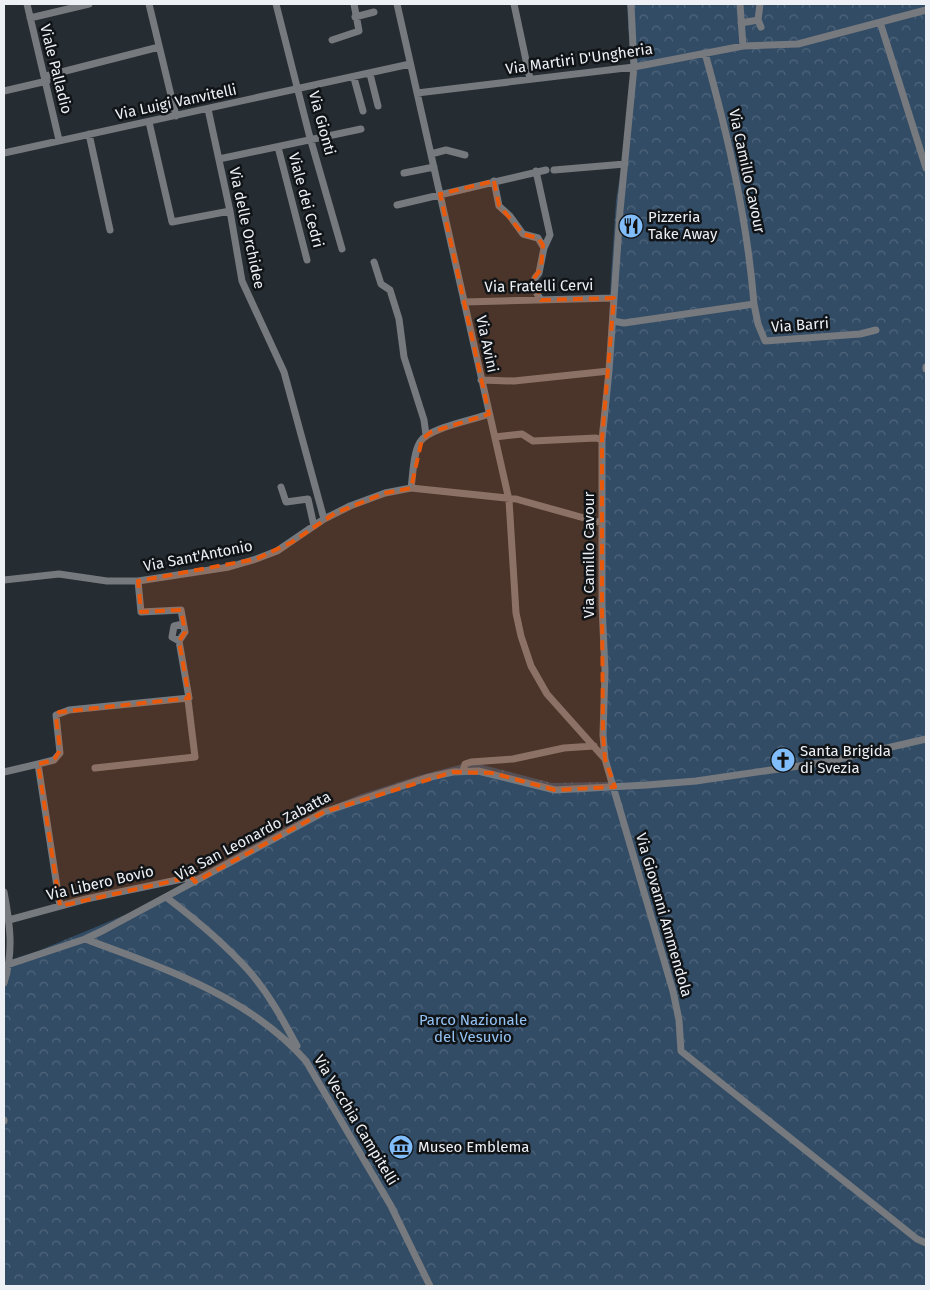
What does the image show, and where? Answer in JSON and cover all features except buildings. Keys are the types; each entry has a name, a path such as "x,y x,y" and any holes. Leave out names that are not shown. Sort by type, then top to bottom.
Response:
{"street":[{"name":"Viale Palladio","path":"27,4 59,140"},
{"path":"30,18 89,4"},
{"path":"149,4 176,116"},
{"name":"Via Gionti","path":"276,4 311,140 342,249"},
{"path":"332,40 358,31 354,4"},
{"name":"Via Avini","path":"397,4 509,500 516,613 528,658 546,694 605,759"},
{"path":"514,4 530,79"},
{"name":"Via Camillo Cavour","path":"614,787 605,759 602,440 634,67 630,4"},
{"path":"740,4 743,46"},
{"path":"741,23 760,23 760,4"},
{"name":"Via Martiri D'Ungheria","path":"417,93 634,67 743,46 798,44 926,10"},
{"path":"355,17 374,12"},
{"path":"880,22 926,168"},
{"path":"4,91 160,47"},
{"name":"Via Camillo Cavour","path":"705,53 734,164 750,254 754,304"},
{"name":"Via Luigi Vanvitelli","path":"4,153 354,78 410,64"},
{"path":"370,74 378,106"},
{"path":"354,78 363,111"},
{"name":"Via delle Orchidee","path":"208,109 230,211 242,281 284,372 324,519"},
{"path":"149,122 172,222 230,211"},
{"path":"219,159 361,129"},
{"path":"89,134 110,230"},
{"name":"Viale dei Cedri","path":"278,147 307,260"},
{"path":"431,154 446,150 464,154"},
{"path":"554,170 625,164"},
{"path":"404,173 434,167"},
{"path":"397,205 546,170"},
{"path":"536,171 550,235 544,248 541,269 535,278 536,292 541,300"},
{"path":"494,181 499,206 510,216 523,234 538,238 544,248"},
{"path":"374,262 380,284 390,290 399,319 404,357 424,420 426,435"},
{"name":"Via Fratelli Cervi","path":"464,302 614,298"},
{"path":"613,321 624,323 754,304"},
{"name":"Via Barri","path":"754,304 764,341 860,334 876,330"},
{"path":"481,380 514,381 609,371"},
{"path":"411,488 418,446 426,435 489,414"},
{"path":"495,437 522,434 533,441 596,438 602,440"},
{"path":"281,487 286,502 308,499 314,526"},
{"name":"Via Sant'Antonio","path":"4,580 68,575 107,581 138,581 190,574 256,560 292,542 324,519 385,493 411,488 509,500 516,499 602,523"},
{"path":"138,581 141,612 182,610 185,632 178,641"},
{"path":"4,772 54,760 60,753 56,718 60,712 143,701 188,698 178,641 172,637 174,626 183,624"},
{"path":"95,768 195,757 188,700"},
{"name":"Via San Leonardo Zabatta","path":"7,966 85,939 324,812 426,778 463,771 492,773 555,790 696,781 826,762 926,739"},
{"path":"463,771 465,764 471,762 513,759 564,748 594,746"},
{"path":"38,764 60,906"},
{"name":"Via Giovanni Ammendola","path":"614,787 619,810 673,991 679,1020 681,1051 918,1239 926,1243"},
{"name":"Via Libero Bovio","path":"9,920 60,906 186,878 193,878 195,882"},
{"path":"4,892 12,939 4,983"},
{"path":"166,897 199,923 249,971 272,1001 306,1061"},
{"name":"Via Vecchia Campitelli","path":"85,939 141,960 235,1003 268,1024 288,1040 306,1061 391,1206 430,1286"}],"highlighted area":[{"path":"494,181 499,205 523,234 538,238 543,245 541,269 535,277 541,300 614,298 602,440 602,605 603,735 605,759 615,787 555,790 492,773 453,772 324,812 195,882 191,877 60,906 38,764 54,760 60,750 56,718 59,712 189,698 179,641 185,632 181,610 141,612 138,581 256,559 292,542 335,513 385,493 411,488 422,439 431,432 489,414 440,194"}],"green space":[{"name":"Parco Nazionale del Vesuvio","path":"627,4 926,4 926,1286 4,1286 4,962 38,951 132,912 294,822 359,795 421,775 471,762 552,783 608,782 601,741 603,701 599,576 611,275 616,201 626,138 631,71"}],"place":[{"name":"Pizzeria Take Away","path":"631,226"},
{"name":"Santa Brigida di Svezia","path":"783,760"},
{"name":"Museo Emblema","path":"401,1147"}]}
